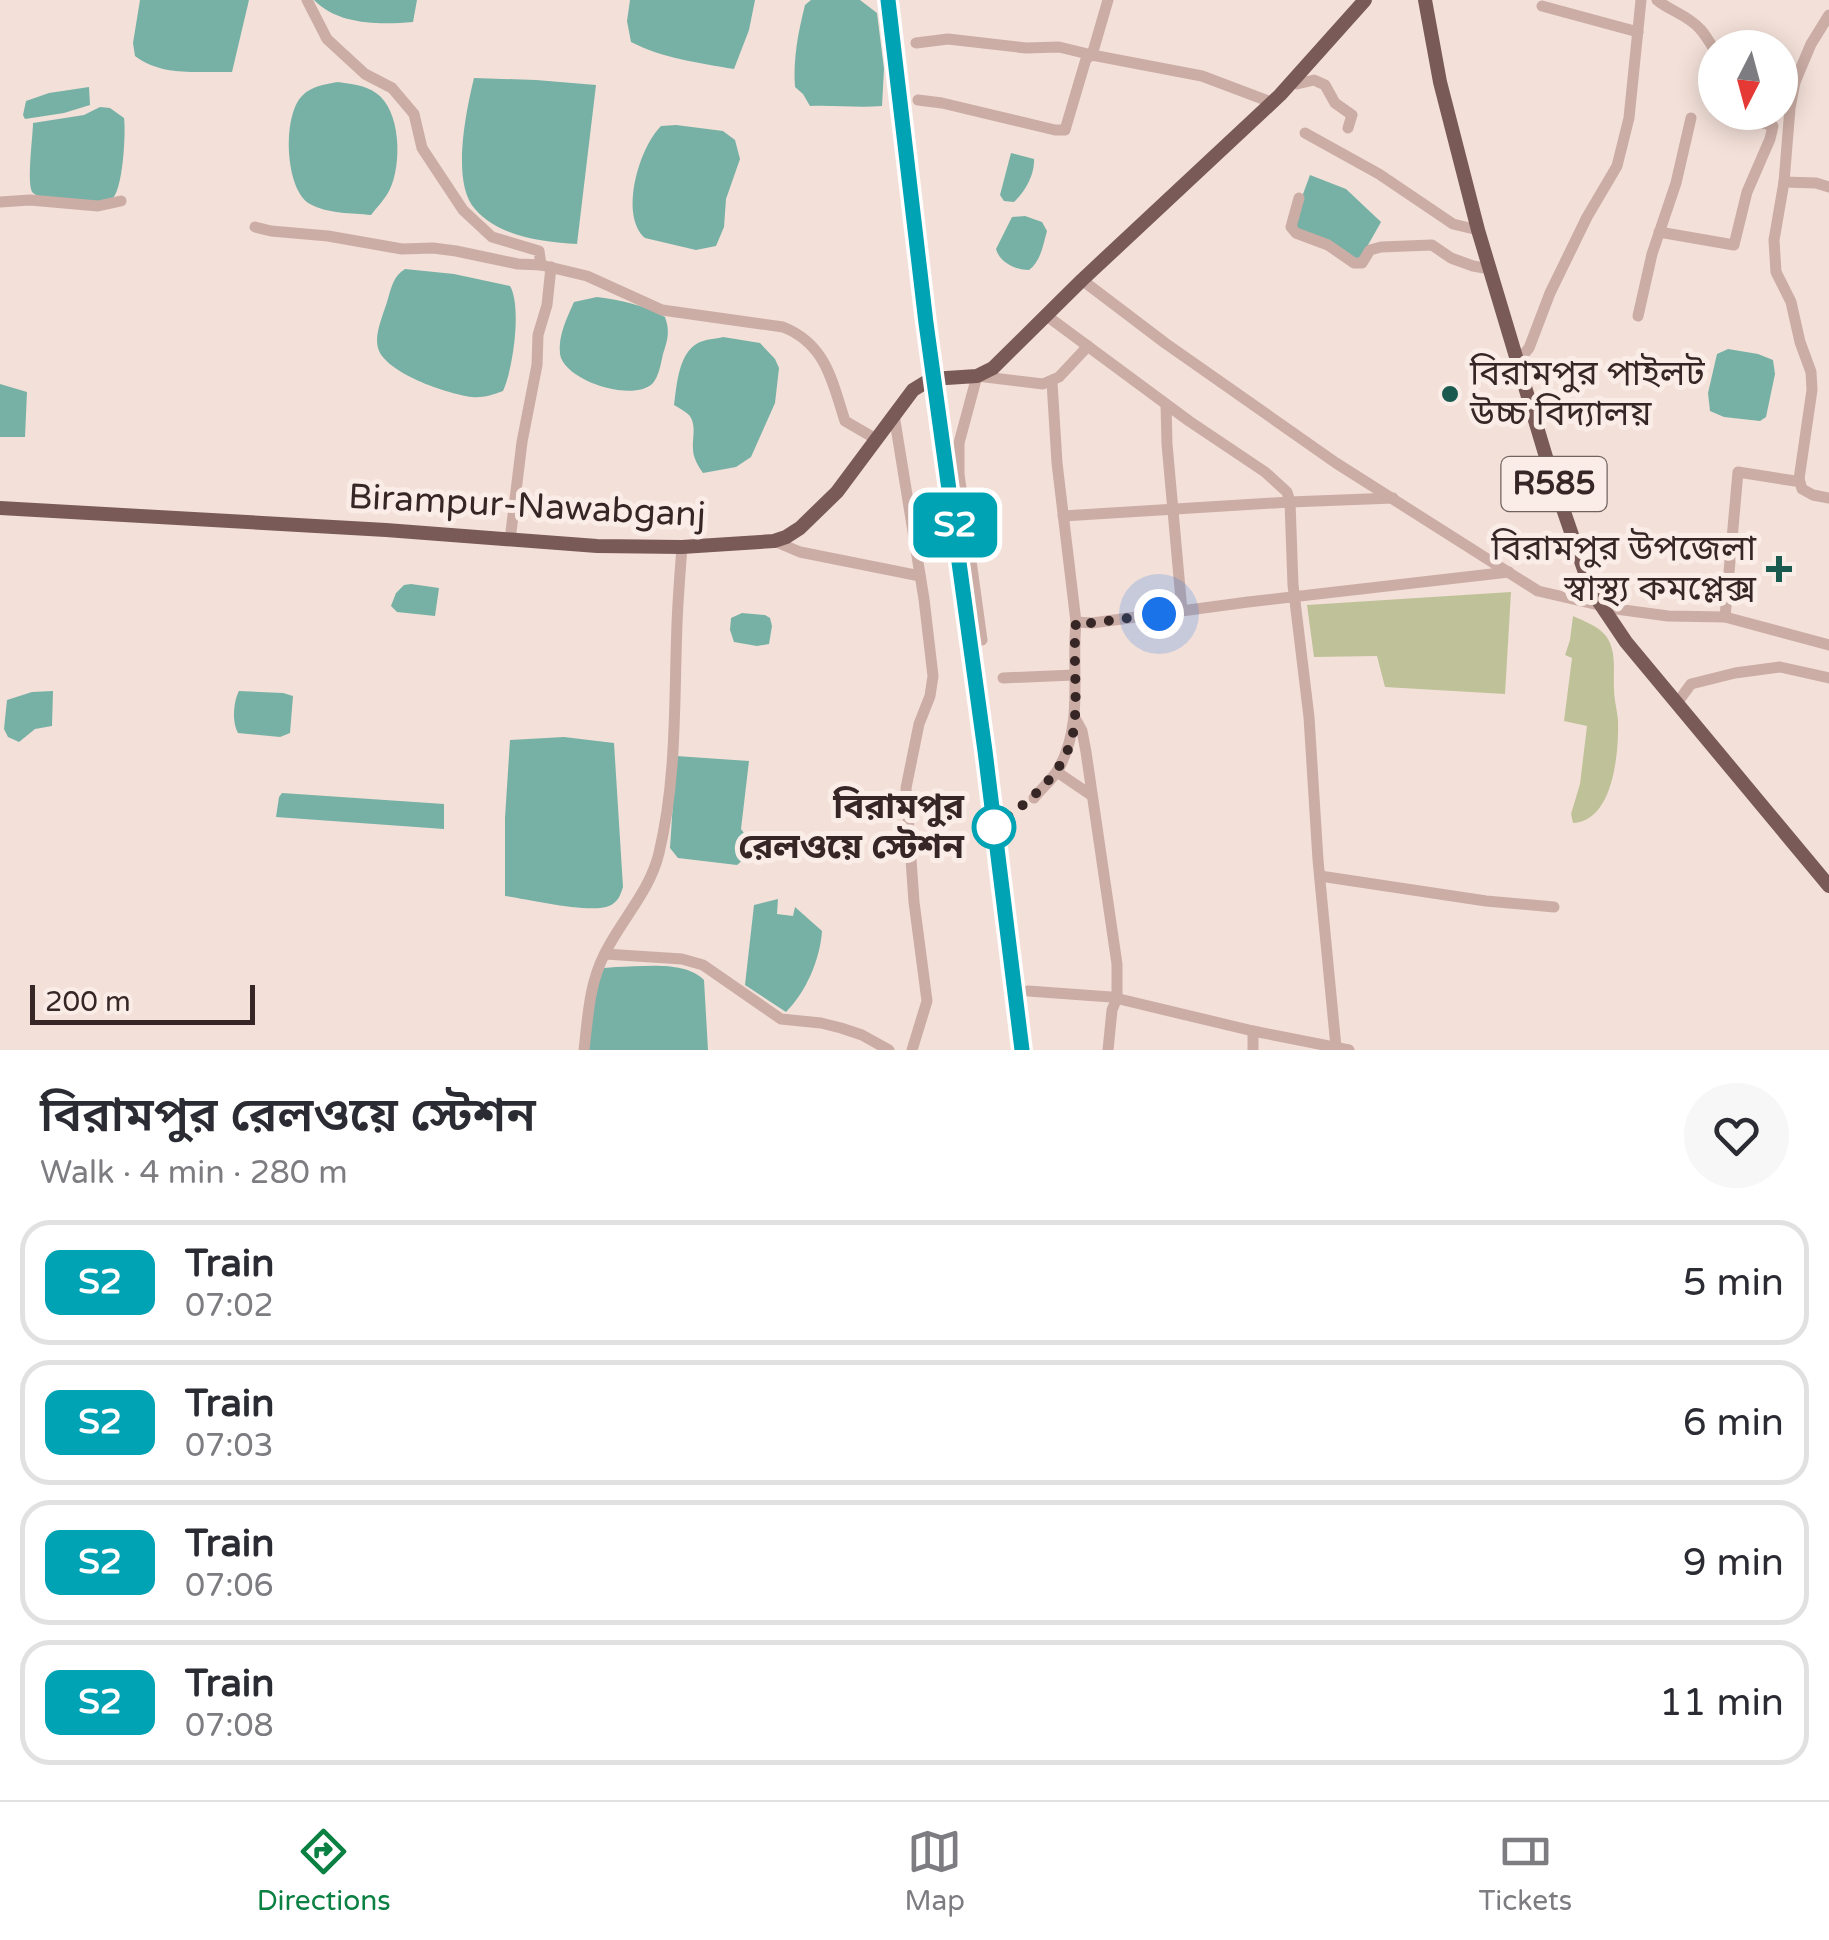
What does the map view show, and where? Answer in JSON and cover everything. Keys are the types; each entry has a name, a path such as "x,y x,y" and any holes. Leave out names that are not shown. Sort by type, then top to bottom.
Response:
{"main road":[{"path":"976,376 993,368 1271,102 1366,0"},
{"name":"R585","path":"1426,0 1440,82 1478,230 1591,590 1626,642 1829,886"},
{"name":"Birampur-Nawabganj","path":"0,508 596,546 682,548 774,540 786,537 838,492 913,390 937,378 976,376"}],"street":[{"path":"307,0 327,39 366,74 392,88 414,114 422,148 463,210 492,236 539,251 546,266 547,305 538,334 537,365 522,442 510,540"},
{"path":"918,100 1065,130 1108,0"},
{"path":"1518,360 1529,348 1587,216 1617,166 1629,118 1641,0"},
{"path":"1656,0 1701,30"},
{"path":"1542,6 1638,32"},
{"path":"1798,75 1829,15"},
{"path":"916,43 948,39 1026,48 1059,47 1202,76 1271,102"},
{"path":"1290,82 1314,80 1325,85 1336,103 1352,114 1348,128"},
{"path":"1638,316 1691,118"},
{"path":"1659,232 1734,245 1746,192 1771,130"},
{"path":"1790,130 1774,240 1776,272 1790,302 1811,372 1799,479 1802,489 1829,498"},
{"path":"1304,133 1379,174 1454,224 1478,230"},
{"path":"1784,182 1829,187"},
{"path":"1299,198 1291,227 1354,263 1362,262 1370,250 1432,245 1451,258 1490,269"},
{"path":"0,202 30,200 98,206 121,201"},
{"path":"255,227 402,249 456,250 546,266 587,276 662,310 783,327 801,334 829,370 845,421 876,439"},
{"path":"1082,280 1336,462 1538,590 1600,606 1668,616 1725,617 1829,645"},
{"path":"1028,990 1117,998 1252,1031 1343,1048 1320,876 1287,492 1265,472 1047,316"},
{"path":"982,640 958,474 959,443 976,376 1031,384 1052,382 1088,346"},
{"path":"1034,798 1057,772 1076,720 1076,622 1052,382"},
{"path":"1166,404 1182,611"},
{"path":"894,415 933,676 930,696 918,724 906,788 914,902 927,1001 912,1050"},
{"path":"1725,617 1738,472 1799,479"},
{"path":"1063,516 1394,498"},
{"path":"774,540 800,552 920,576"},
{"path":"584,1050 589,999 604,954 652,876 659,854 674,744 682,548"},
{"path":"1076,622 1509,572"},
{"path":"1677,703 1691,684 1736,673 1780,667 1829,678"},
{"path":"1003,678 1074,674"},
{"path":"1076,720 1082,731 1117,964 1117,998 1108,1050"},
{"path":"1057,772 1091,794"},
{"path":"1320,876 1554,907"},
{"path":"604,954 682,958 703,964 781,1019 841,1028 889,1050"},
{"path":"1252,1031 1253,1050"}],"green space":[{"path":"1511,592 1505,694 1385,687 1377,656 1314,657 1307,605"},
{"path":"1573,616 1599,629 1612,648 1618,733 1615,766 1606,798 1587,819 1573,823 1571,814 1580,784 1587,726 1564,721 1572,658 1565,655"}],"water":[{"path":"140,0 249,0 232,72 169,70 135,56 133,43"},
{"path":"314,0 417,0 413,22 387,23 347,19"},
{"path":"630,0 755,0 734,69 668,56 631,42 627,21"},
{"path":"811,0 860,0 877,13 884,69 882,106 810,106 795,87 798,36 805,5"},
{"path":"474,78 596,85 577,244 509,232 475,209 468,197 462,165 464,127"},
{"path":"338,82 376,93 395,124 394,178 371,215 310,204 295,184 291,169 289,135 296,106 310,90"},
{"path":"89,87 90,105 25,119 23,115 26,101"},
{"path":"100,107 110,108 124,118 123,162 115,195 111,200 97,202 52,199 33,193 33,123 84,115"},
{"path":"661,126 723,131 735,140 740,159 716,246 696,250 645,238 637,227 633,198 639,165"},
{"path":"1011,153 1034,159 1028,182 1014,202 1004,201 1000,195"},
{"path":"1310,175 1346,189 1381,222 1359,261 1294,229"},
{"path":"1025,216 1042,222 1047,231 1039,257 1029,270 1009,265 996,249 1012,217"},
{"path":"405,269 510,286 514,295 515,338 503,391 476,397 448,392 404,374 383,357 377,343 379,325 393,283"},
{"path":"597,297 649,309 665,317 668,335 657,377 644,389 601,386 564,364 560,340 574,302"},
{"path":"723,337 760,343 775,359 779,368 775,403 751,457 736,467 703,473 694,455 691,419 674,405 676,388 682,362 691,348"},
{"path":"1728,349 1773,360 1775,374 1766,417 1760,421 1724,417 1710,411 1708,393 1717,354"},
{"path":"0,384 27,392 25,437 0,437"},
{"path":"411,584 439,588 435,616 397,612 391,606 396,593"},
{"path":"742,613 770,618 769,644 734,642 731,618"},
{"path":"53,691 52,726 35,729 19,742 8,737 4,729 7,700 32,692"},
{"path":"239,691 293,696 290,733 280,737 238,733 234,712"},
{"path":"564,737 614,743 623,887 615,903 609,906 574,907 505,896 510,740"},
{"path":"676,756 749,761 741,829 745,858 737,865 678,858 670,848"},
{"path":"282,793 444,804 444,829 276,817"},
{"path":"778,899 777,914 793,916 795,907 822,931 811,975 786,1012 745,985 754,905"},
{"path":"650,966 686,970 704,980 708,1050 588,1050 595,991 604,968"}],"railway":[{"path":"888,0 926,323 1022,1050"}],"train":[{"name":"S2","path":"888,0 926,323 1022,1050"}],"place":[{"name":"বিরামপুর পাইলট উচ্চ বিদ্যালয়","path":"1450,394"},
{"name":"বিরামপুর উপজেলা স্বাস্থ্য কমপ্লেক্স","path":"1779,569"},
{"name":"বিরামপুর রেলওয়ে স্টেশন","path":"994,827"}],"route":[{"path":"994,827 1034,798 1063,759 1076,720 1076,622 1159,614"}]}
